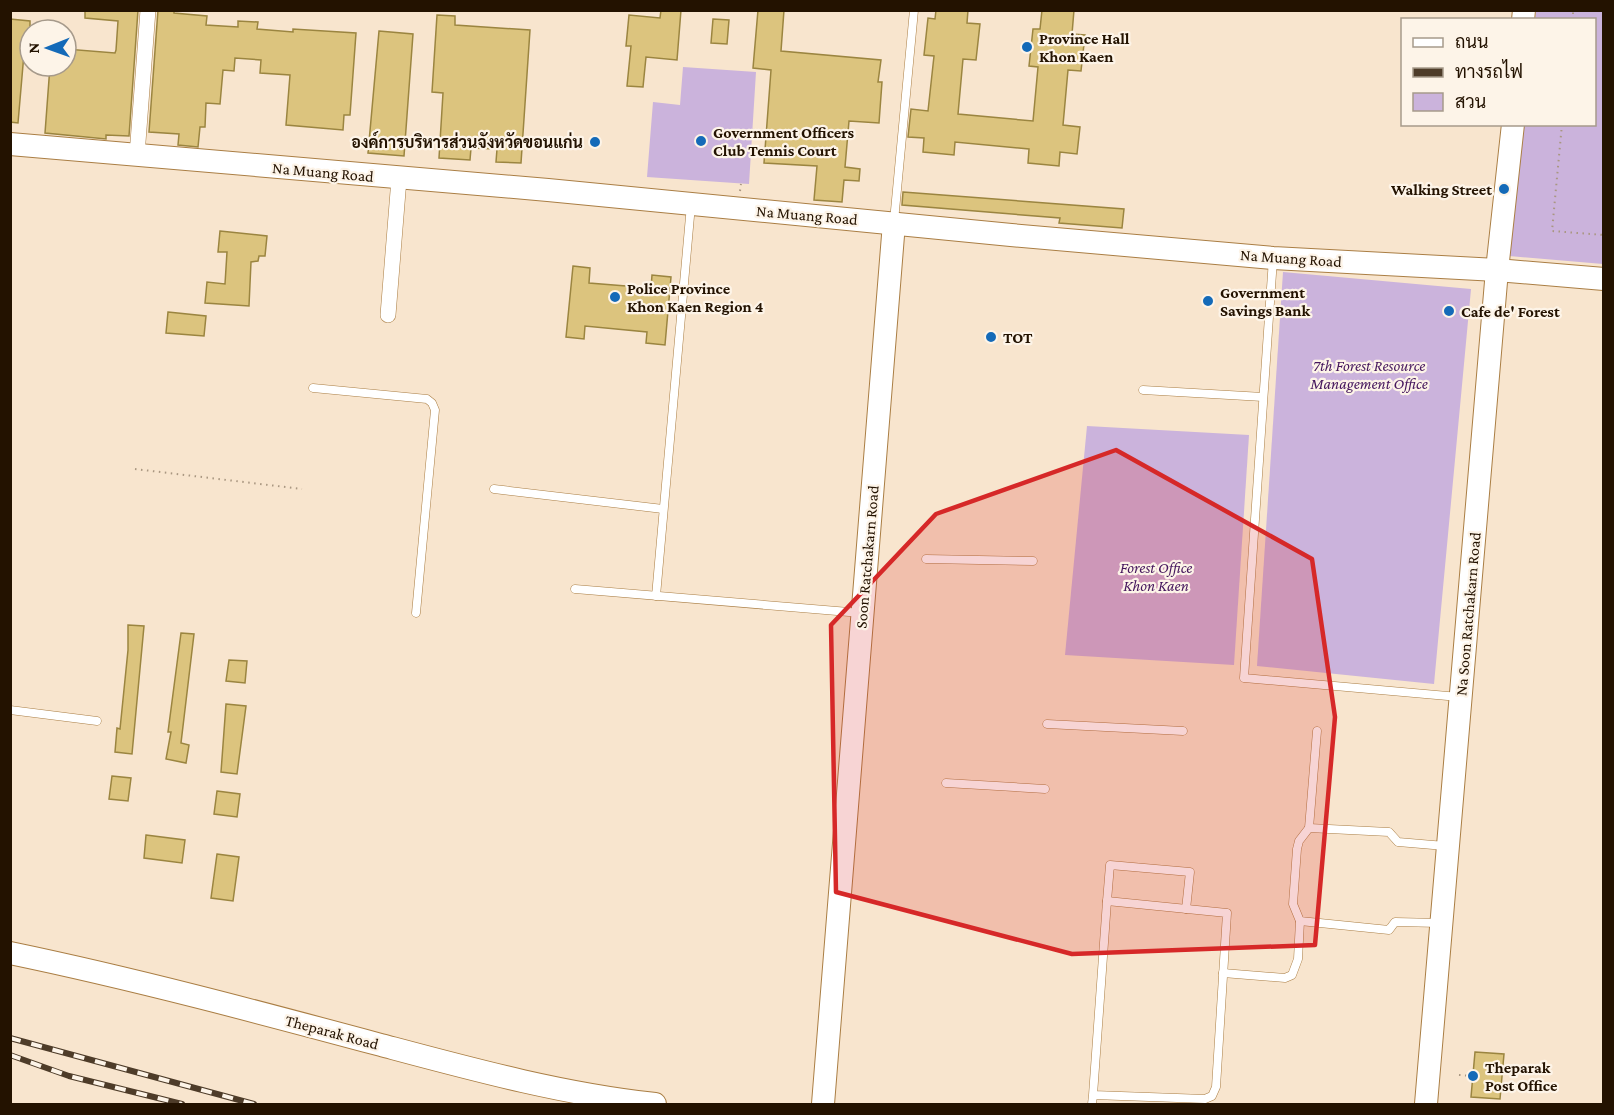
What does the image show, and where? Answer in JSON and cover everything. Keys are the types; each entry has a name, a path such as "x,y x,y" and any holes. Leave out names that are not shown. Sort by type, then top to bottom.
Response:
{"street":[{"path":"137,155 148,10"},
{"name":"Na Soon Ratchakarn Road","path":"1426,1104 1497,270 1512,126"},
{"name":"Na Muang Road","path":"10,144 1273,258 1497,270 1604,279"},
{"path":"388,315 399,179"},
{"name":"Soon Ratchakarn Road","path":"823,1104 894,223"},
{"name":"Theparak Road","path":"10,953 109,974 483,1072 606,1099 655,1104"}],"lane":[{"name":"Soon Ratchakarn Road","path":"894,223 914,10"},
{"path":"656,596 691,204"},
{"path":"1273,258 1244,678 1461,698"},
{"path":"313,388 426,399 432,403 435,411 416,613"},
{"path":"1143,390 1263,397"},
{"path":"494,489 663,509"},
{"path":"926,560 1033,561"},
{"path":"575,589 862,614"},
{"path":"10,710 97,722"},
{"path":"1047,724 1183,731"},
{"path":"1223,973 1285,978 1292,975 1298,959 1300,921 1293,904 1297,849 1299,841 1309,828 1317,731"},
{"path":"946,783 1045,789"},
{"path":"1309,828 1389,832 1398,842 1448,847"},
{"path":"1092,1104 1110,865 1190,872 1186,909"},
{"path":"1093,1095 1205,1099 1212,1096 1216,1087 1227,913 1107,901"},
{"path":"1300,921 1389,930 1395,922 1442,923"}],"path":[{"path":"1562,126 1552,231 1604,235"},
{"path":"135,469 302,489"},
{"path":"1459,1075 1473,1076"}],"highlighted area":[{"path":"1116,450 1312,559 1335,717 1315,945 1072,954 836,892 831,625 936,514"}],"green space":[{"path":"1536,11 1603,11 1603,264 1509,256 1523,126 1596,126 1596,18 1535,18"},
{"name":"Government Officers Club Tennis Court","path":"683,67 756,72 749,184 647,177 653,102 680,105"},
{"name":"7th Forest Resource Management Office","path":"1283,272 1471,289 1434,684 1257,666"},
{"name":"Forest Office Khon Kaen","path":"1087,426 1249,435 1234,665 1065,655"}],"building":[{"path":"85,10 138,10 129,136 106,135 106,139 45,133 49,78 78,78 78,50 115,53 118,21 85,18"},
{"path":"158,10 174,10 174,13 207,16 206,25 238,27 238,21 258,22 257,29 356,33 350,115 344,115 343,130 286,125 290,75 260,73 261,60 235,58 234,71 223,70 220,104 206,103 205,127 200,127 198,147 178,145 179,134 149,132"},
{"path":"661,10 681,10 677,60 646,57 643,87 627,86 631,46 626,46 629,15 660,18"},
{"path":"758,10 784,10 781,51 881,60 878,82 882,82 879,123 849,121 845,167 860,169 859,181 844,180 842,202 814,200 817,166 764,163 771,70 753,68"},
{"path":"936,10 968,10 967,23 980,24 976,60 963,59 958,114 1033,121 1038,67 1029,66 1033,29 1040,29 1042,10 1074,10 1072,34 1085,35 1081,71 1068,70 1063,125 1080,127 1077,154 1060,152 1059,166 1028,163 1029,149 955,142 954,155 923,152 924,138 908,137 911,109 928,111 934,56 924,55 928,18 935,19"},
{"path":"437,15 455,16 455,25 530,30 521,163 496,162 497,149 471,148 470,160 439,158 443,93 432,92"},
{"path":"10,19 18,20 18,78 22,78 18,123 10,122"},
{"path":"713,19 729,20 727,44 711,43"},
{"path":"379,31 413,34 404,156 368,153"},
{"path":"903,192 1124,209 1122,228 1059,223 1060,218 902,205"},
{"path":"220,231 267,236 265,256 259,256 258,261 251,262 249,306 205,303 207,282 225,284 227,252 218,252"},
{"path":"573,266 590,268 589,283 651,288 652,275 671,277 665,345 646,343 647,332 585,326 584,339 566,337"},
{"path":"168,312 206,316 204,336 166,333"},
{"path":"128,625 144,626 132,754 115,752 117,728 120,729 128,650"},
{"path":"181,633 194,634 181,743 189,745 186,763 166,759"},
{"path":"229,660 247,661 245,683 226,681"},
{"path":"226,704 246,706 237,774 221,772"},
{"path":"112,776 131,778 128,801 109,799"},
{"path":"217,791 240,794 237,817 214,814"},
{"path":"146,835 185,840 182,863 144,858"},
{"path":"217,854 239,857 233,901 211,898"},
{"path":"1475,1052 1504,1054 1500,1099 1471,1097"}],"railway":[{"path":"10,1038 254,1104"},
{"path":"10,1055 69,1076 182,1104"}],"place":[{"name":"Province Hall Khon Kaen","path":"1027,47"},
{"name":"Government Officers Club Tennis Court","path":"701,141"},
{"name":"องค์การบริหารส่วนจังหวัดขอนแก่น","path":"595,142"},
{"name":"Walking Street","path":"1504,189"},
{"name":"Police Province Khon Kaen Region 4","path":"615,297"},
{"name":"Government Savings Bank","path":"1208,301"},
{"name":"Cafe de' Forest","path":"1449,311"},
{"name":"TOT","path":"991,337"},
{"name":"Theparak Post Office","path":"1473,1076"}]}
